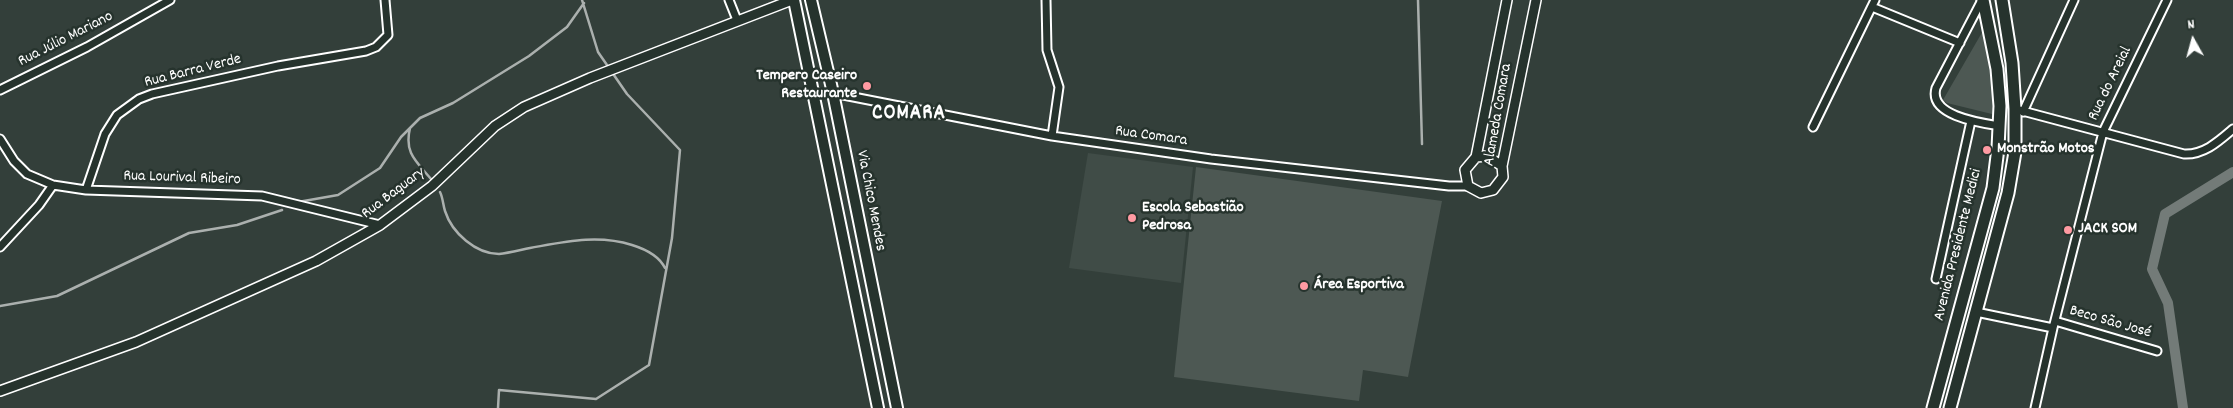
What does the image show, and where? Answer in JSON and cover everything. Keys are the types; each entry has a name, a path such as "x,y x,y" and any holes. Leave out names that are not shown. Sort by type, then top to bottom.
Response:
{"main road":[{"name":"Via Chico Mendes","path":"793,0 878,408"},
{"name":"Via Chico Mendes","path":"811,0 833,93 896,408"},
{"name":"Avenida Presidente Medici","path":"1933,408 1992,188 2000,126 1997,69 1983,0"},
{"name":"Avenida Presidente Medici","path":"1950,408 2008,193 2015,152 2019,110 2002,0"}],"street":[{"name":"Rua Júlio Mariano","path":"0,90 87,47 170,0"},
{"name":"Rua Barra Verde","path":"86,190 104,134 117,115 139,99 152,94 278,66 359,52 376,46 388,35 385,0"},
{"path":"729,0 737,20"},
{"name":"Rua Baguary","path":"0,391 136,342 316,261 380,225 432,186 495,126 524,107 590,78 793,0"},
{"path":"1046,0 1047,50 1059,87 1052,136"},
{"name":"Alameda Comara","path":"1507,0 1476,158 1465,170 1465,181 1468,186 1481,192 1493,190 1503,176 1502,166 1536,0"},
{"path":"1983,0 1936,88 1935,96 1938,105 1944,110 1971,121 2000,126"},
{"path":"2074,0 2019,110 2175,152 2192,154 2215,144 2233,129"},
{"name":"Rua do Areial","path":"2035,408 2054,324 2103,132 2167,0"},
{"path":"1812,127 1873,3 1960,43"},
{"name":"Rua Comara","path":"833,93 1052,136 1211,159 1449,186 1468,186"},
{"path":"1936,279 1971,121"},
{"name":"Rua Lourival Ribeiro","path":"0,139 14,161 27,174 53,185 86,190 262,196 380,225"},
{"path":"1476,158 1488,156 1502,166"},
{"path":"0,247 39,204 53,185"},
{"name":"Beco São José","path":"1976,312 2054,324 2157,351"}],"shaded area":[{"path":"1984,29 1989,44 1996,115 1947,103 1943,100"},
{"name":"Escola Sebastião Pedrosa","path":"1088,153 1193,167 1181,283 1069,268"},
{"name":"Área Esportiva","path":"1196,167 1442,201 1408,377 1363,370 1359,401 1174,377"}],"waterway":[{"path":"498,408 499,390 596,399 649,365 672,238 680,150 627,94 598,52 582,0"},
{"path":"1418,0 1422,144"},
{"path":"298,202 338,195 380,168 401,137 420,118 453,103 529,56 567,27 584,3"},
{"path":"410,128 410,150 416,162 431,179"},
{"path":"2183,408 2168,303 2152,269 2165,214 2233,172"},
{"path":"440,192 445,211 453,227 466,241 490,253 499,254 581,240 606,240 642,249 655,257 665,268"},
{"path":"0,306 57,296 189,233 237,225 282,210"}],"place":[{"name":"Tempero Caseiro Restaurante","path":"867,86"},
{"name":"Monstrão Motos","path":"1987,150"},
{"name":"Escola Sebastião Pedrosa","path":"1132,218"},
{"name":"JACK SOM","path":"2068,230"},
{"name":"Área Esportiva","path":"1304,286"}],"district":[{"name":"COMARA","path":"909,115"}]}
